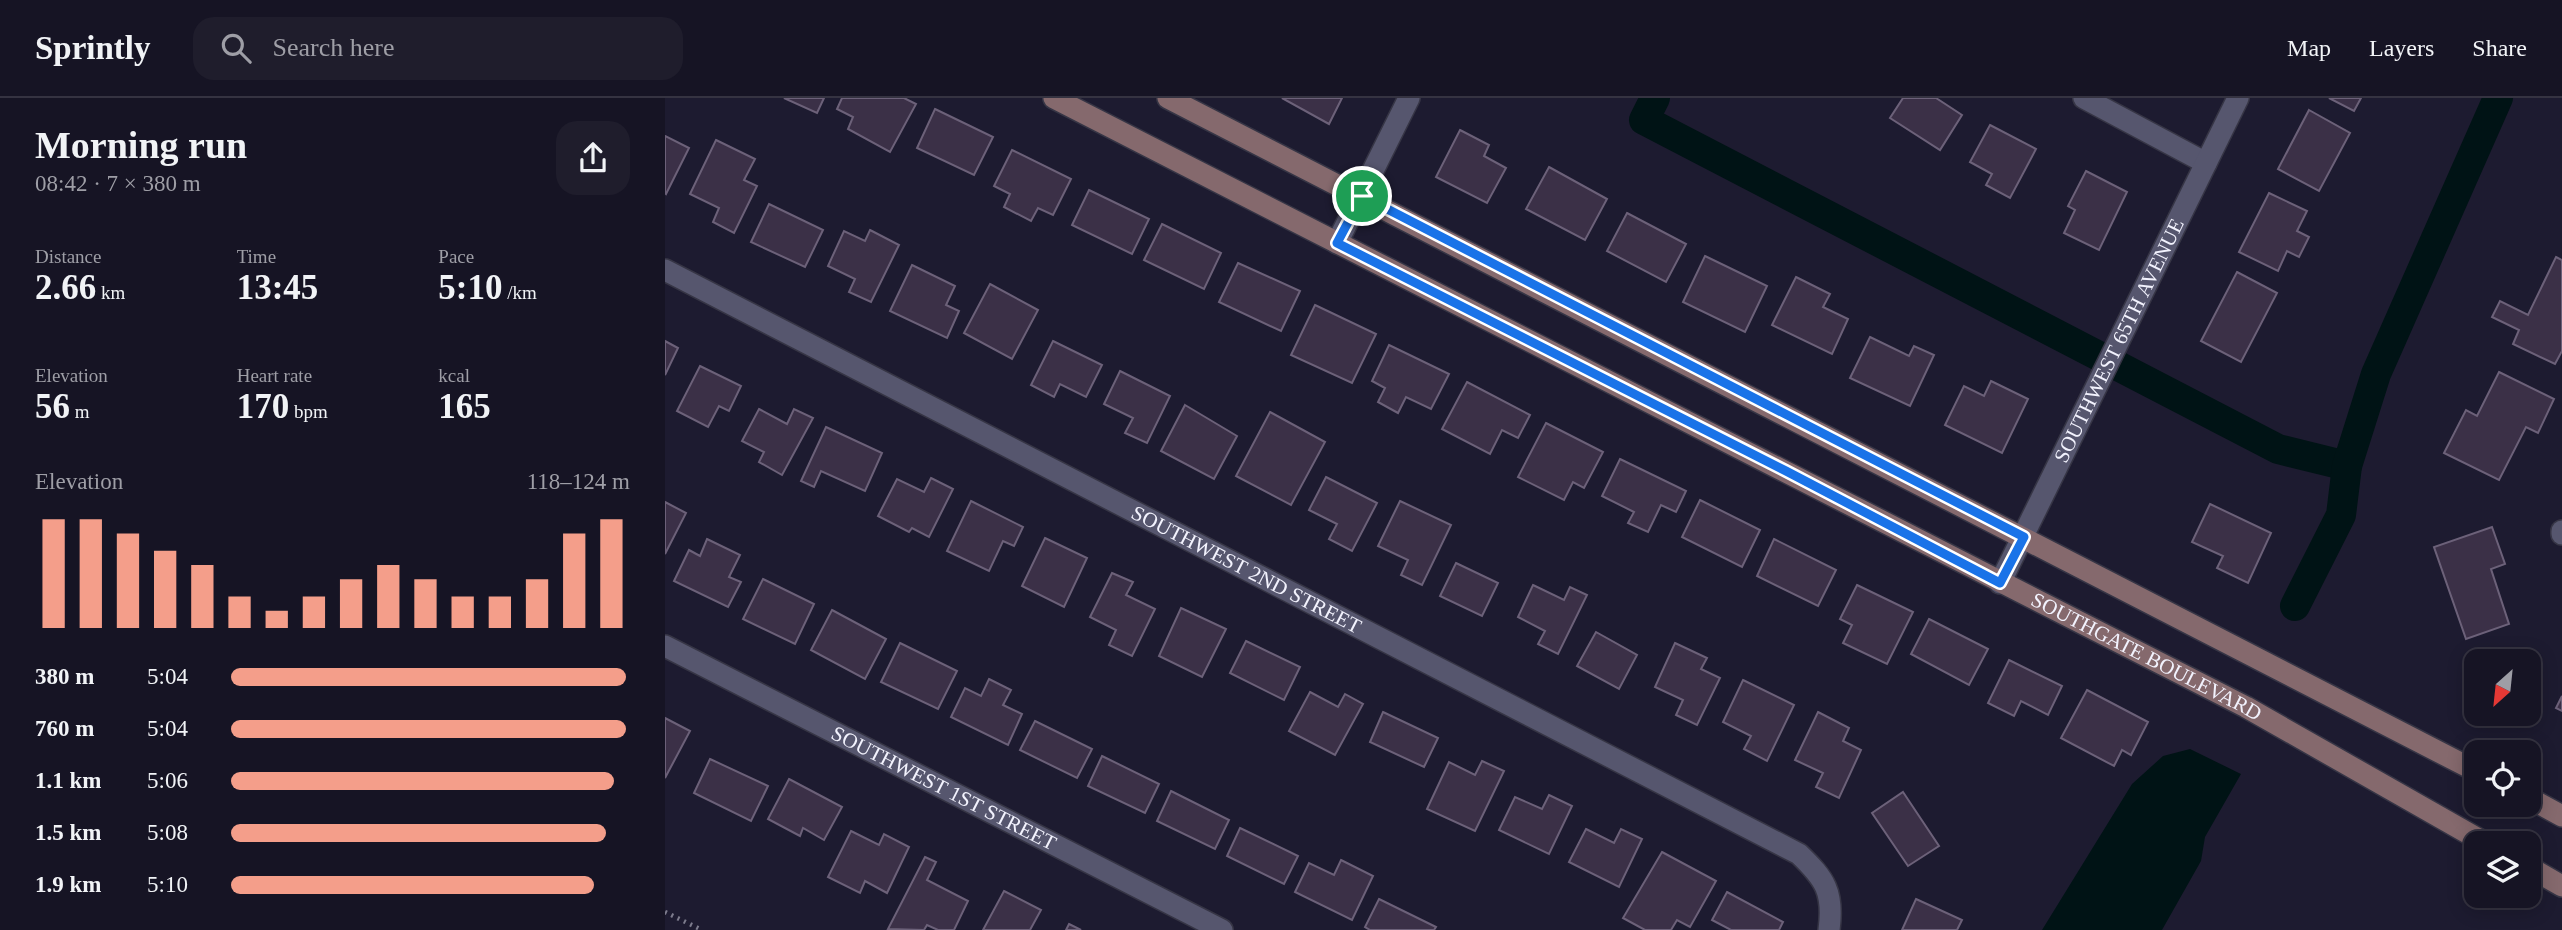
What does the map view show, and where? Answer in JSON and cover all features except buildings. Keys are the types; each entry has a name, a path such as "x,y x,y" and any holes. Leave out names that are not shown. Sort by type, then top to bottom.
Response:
{"main road":[{"name":"SOUTHGATE BOULEVARD","path":"1054,98 2246,707 2464,831"},
{"path":"1168,98 2464,765"},
{"path":"2541,805 2562,816"},
{"path":"2541,874 2562,886"}],"street":[{"path":"1337,243 1409,98"},
{"path":"2084,98 2206,163"},
{"name":"SOUTHWEST 65TH AVENUE","path":"2000,583 2238,98"},
{"name":"SOUTHWEST 2ND STREET","path":"665,270 1799,854 1822,876 1832,910 1829,930"},
{"name":"SOUTHWEST 1ST STREET","path":"665,646 1222,930"}],"path":[{"path":"665,912 702,930"}],"shaded area":[{"path":"2190,749 2241,774 2205,837 2201,861 2162,930 2042,930 2132,784 2163,756"}],"waterway":[{"path":"1655,98 1644,120 2278,449 2347,466"},
{"path":"2295,606 2341,515 2347,466 2376,374 2498,98"}],"route":[{"path":"1362,196 2024,537 2000,583 1337,243 1362,196"}]}
